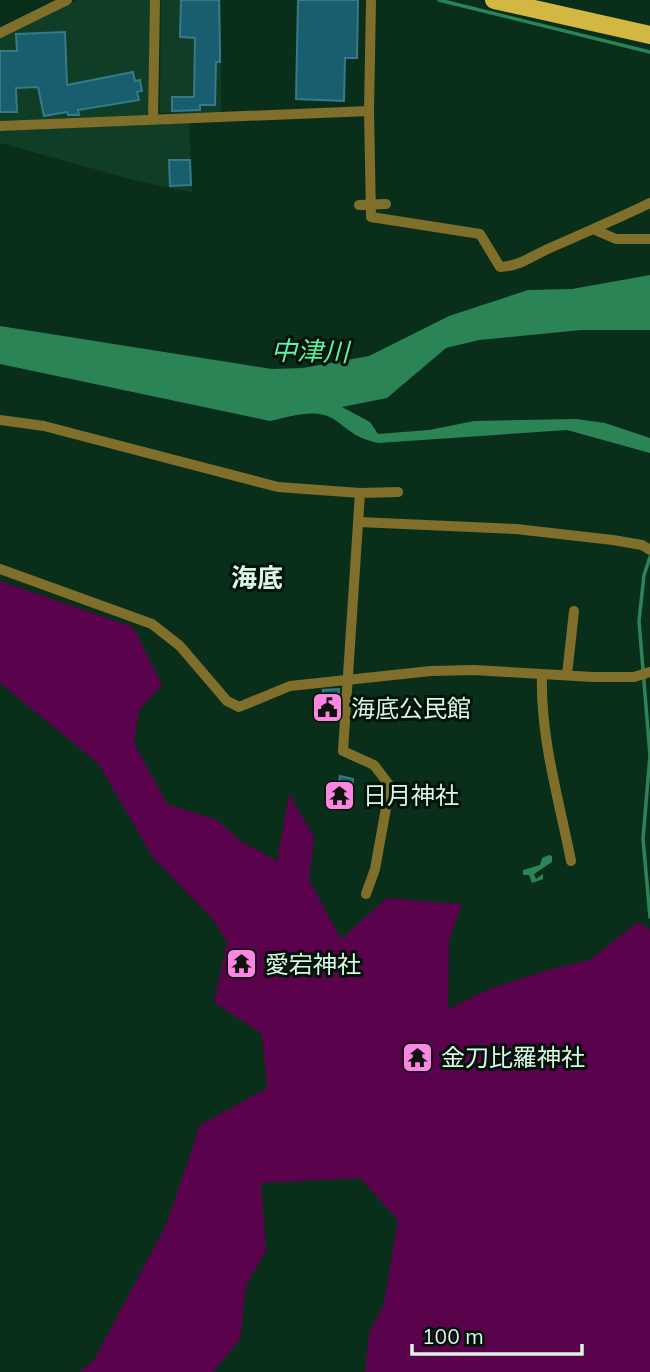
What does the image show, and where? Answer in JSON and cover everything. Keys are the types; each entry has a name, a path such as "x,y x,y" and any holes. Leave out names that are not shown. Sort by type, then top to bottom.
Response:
{"main road":[{"path":"494,0 650,35"}],"street":[{"path":"0,33 67,0"},
{"path":"153,120 155,0"},
{"path":"371,0 371,217 480,234 500,267 527,261 547,249 595,230 650,203"},
{"path":"0,126 369,111"},
{"path":"359,205 371,207 386,204"},
{"path":"595,230 617,239 650,239"},
{"path":"0,420 91,438 246,481 360,493 398,492"},
{"path":"360,493 343,751 374,765 390,786 375,869 366,894"},
{"path":"359,522 516,529 613,540 642,545 650,550"},
{"path":"0,569 152,624 180,646 227,701 239,707 290,686 431,671 474,670 634,677 650,672"},
{"path":"567,675 571,617"},
{"path":"542,674 541,701 571,861"}],"shaded area":[{"path":"78,0 151,0 150,110 146,115 0,121 0,37"},
{"path":"161,0 221,0 221,112 160,113"},
{"path":"189,123 192,192 141,182 0,143 0,131"},
{"path":"650,275 650,330 581,330 479,340 446,348 387,398 342,407 370,422 378,434 429,430 474,421 576,419 605,423 650,438 650,453 567,430 378,443 359,437 335,420 320,414 303,414 270,421 0,364 0,326 272,369 303,368 369,356 449,316 528,290 572,289"},
{"path":"0,581 133,627 162,685 139,710 134,743 167,804 217,820 242,842 277,861 289,794 314,837 309,880 341,939 387,898 462,904 449,940 448,1009 489,989 551,969 590,960 638,922 650,930 650,1372 365,1372 369,1333 384,1303 398,1220 360,1178 261,1183 266,1251 246,1285 240,1339 213,1372 79,1372 94,1360 166,1225 200,1125 267,1088 262,1034 214,1002 227,942 212,918 154,859 98,763 0,683"},
{"path":"552,856 552,862 534,874 536,879 543,874 543,879 532,883 529,875 523,875 523,870 540,865 542,858"}],"building":[{"path":"181,0 219,0 220,62 216,62 215,105 200,105 200,110 172,111 172,97 194,97 195,38 180,37"},
{"path":"298,0 358,0 357,58 345,58 344,101 296,99"},
{"path":"65,32 67,85 133,72 135,81 140,80 142,91 137,92 139,100 78,110 79,115 68,115 67,112 44,116 38,87 16,88 17,112 0,112 0,51 17,51 16,34"},
{"path":"169,160 190,160 191,185 170,186"},
{"name":"海底公民館","path":"339,689 337,715 323,715 323,690"},
{"path":"340,776 353,779 351,799 336,797"},
{"path":"243,963 244,973 234,974 233,964"}],"waterway":[{"path":"439,0 650,52"},
{"path":"650,557 644,575 639,621 650,755 643,839 650,917"}],"place":[{"name":"海底公民館","path":"328,708"},
{"name":"日月神社","path":"340,795"},
{"name":"愛宕神社","path":"242,964"},
{"name":"金刀比羅神社","path":"418,1057"}],"district":[{"name":"海底","path":"257,577"}],"water label":[{"name":"中津川","path":"310,351"}]}
